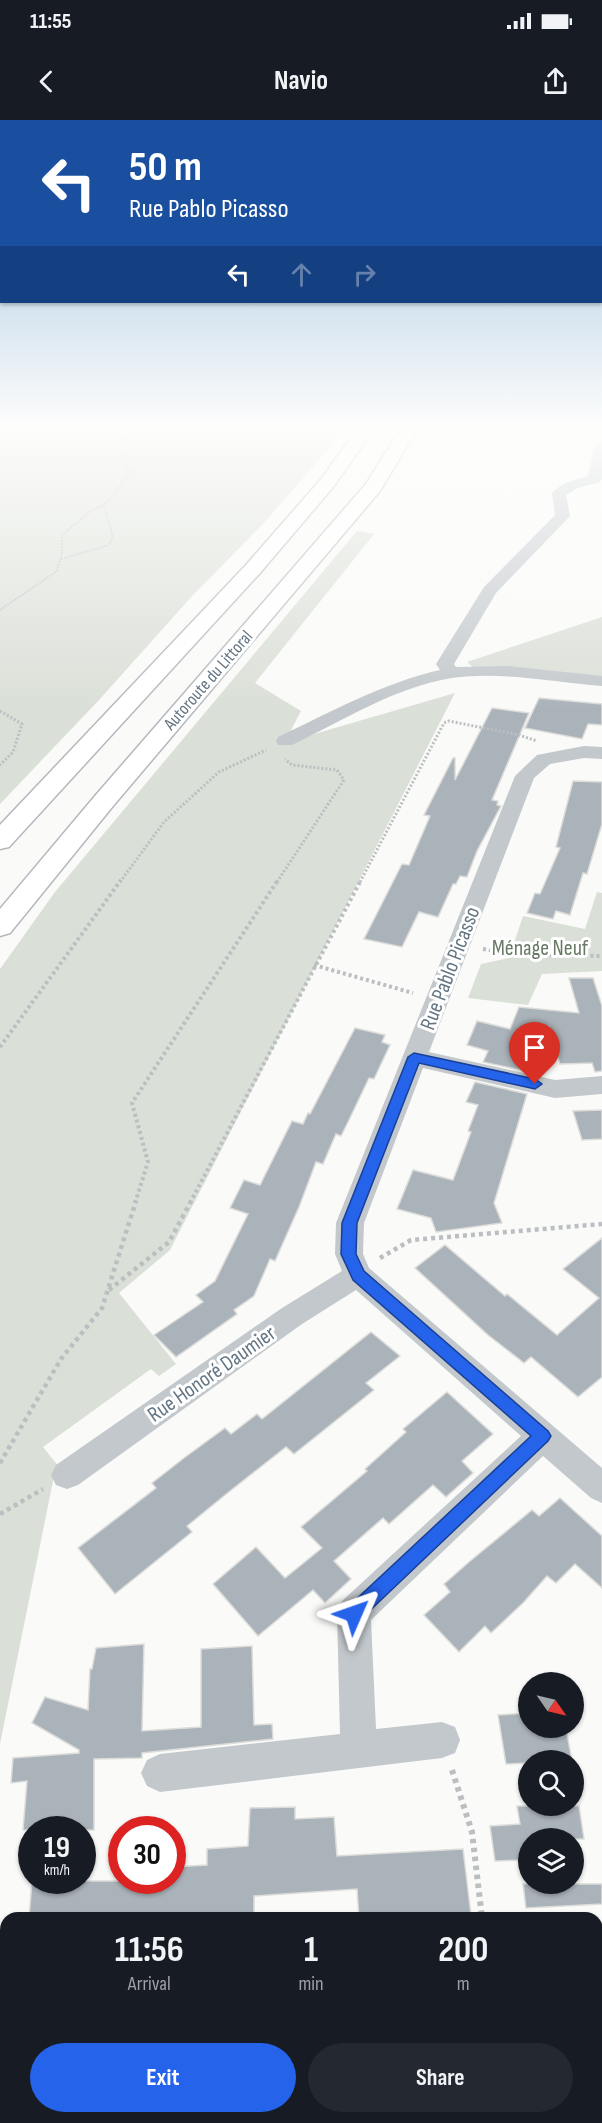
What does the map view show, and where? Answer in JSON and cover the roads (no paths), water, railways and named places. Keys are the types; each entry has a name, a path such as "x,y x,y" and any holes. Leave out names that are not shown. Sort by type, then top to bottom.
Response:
{"highway":[{"name":"Autoroute du Littoral","path":"0,841 253,569 294,521"},
{"name":"Autoroute du Littoral","path":"0,927 104,801 343,521"}],"street":[{"path":"450,673 445,664 490,590 558,521"},
{"path":"278,744 389,692 450,673 484,671 602,681"},
{"name":"Rue Pablo Picasso","path":"602,753 584,752 543,759 525,776 350,1223 348,1254 358,1275 602,1488"},
{"path":"414,1057 555,1089 602,1085"},
{"name":"Rue Honoré Daumier","path":"67,1475 292,1316 358,1275"},
{"path":"359,1750 354,1614 543,1436"},
{"path":"160,1773 442,1740"}],"park label":[{"name":"Ménage Neuf","path":"540,947"}]}
